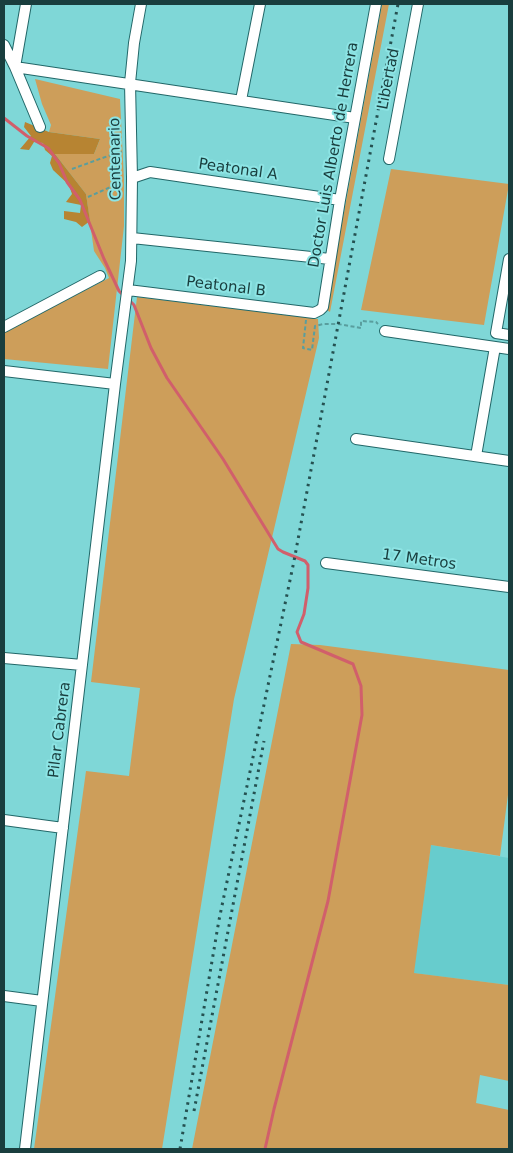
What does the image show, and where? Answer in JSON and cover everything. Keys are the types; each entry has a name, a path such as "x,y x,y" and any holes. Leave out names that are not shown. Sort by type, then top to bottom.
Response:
{"street":[{"path":"15,67 26,4"},
{"name":"Centenario","path":"125,314 132,238 130,83 134,43 142,4"},
{"path":"241,100 260,4"},
{"name":"Doctor Luis Alberto de Herrera","path":"320,310 323,306 340,200 376,4"},
{"name":"Libertad","path":"389,160 418,4"},
{"path":"4,45 40,127"},
{"path":"15,67 355,118"},
{"name":"Peatonal A","path":"132,178 150,172 340,200"},
{"path":"132,238 330,259"},
{"path":"509,259 496,333 509,335"},
{"path":"4,327 100,276"},
{"name":"Peatonal B","path":"128,291 314,313 320,310"},
{"name":"Pilar Cabrera","path":"24,1149 115,384 125,314"},
{"path":"385,331 509,349"},
{"path":"476,456 495,347"},
{"path":"4,371 115,384"},
{"path":"356,439 509,461"},
{"name":"17 Metros","path":"326,563 509,587"},
{"path":"4,658 82,665"},
{"path":"4,820 63,828"},
{"path":"4,996 42,1001"}],"path":[{"path":"72,169 108,156 132,150"},
{"path":"88,196 132,178"},
{"path":"307,312 303,348 312,350 315,326 323,324 361,328 361,322 376,322 385,331"}],"shaded area":[{"path":"382,4 389,4 330,312 327,310 328,300"},
{"path":"35,79 120,99 124,226 108,369 4,359 4,332 109,278 94,251 86,194 55,154 94,154 100,139 49,132 51,125 42,104"},
{"path":"25,122 49,132 100,139 94,154 55,154 86,194 90,221 82,227 76,222 64,219 64,211 80,213 81,205 66,202 72,194 69,185 53,170 50,163 52,156 45,150 43,143 34,142 29,150 20,149 31,136 24,127"},
{"path":"391,169 509,184 484,325 361,310"},
{"path":"137,297 318,319 319,338 234,699 162,1149 34,1149 86,771 129,776 140,688 91,682"},
{"path":"291,644 320,645 509,670 509,787 500,856 431,845 414,973 509,985 509,1081 480,1075 476,1103 509,1110 509,1149 192,1149"},
{"path":"431,845 509,858 509,985 413,973"}],"waterway":[{"path":"4,118 27,136 48,148 59,163 67,182 80,200 104,259 119,291 124,296"},
{"path":"129,300 134,305 151,348 167,378 223,459 278,549 305,561 308,565 308,588 304,614 297,632 301,642 353,664 361,686 362,715 328,901 265,1149"}],"railway":[{"path":"180,1149 219,920 294,561 398,4"},
{"path":"194,1111 264,741"}]}
